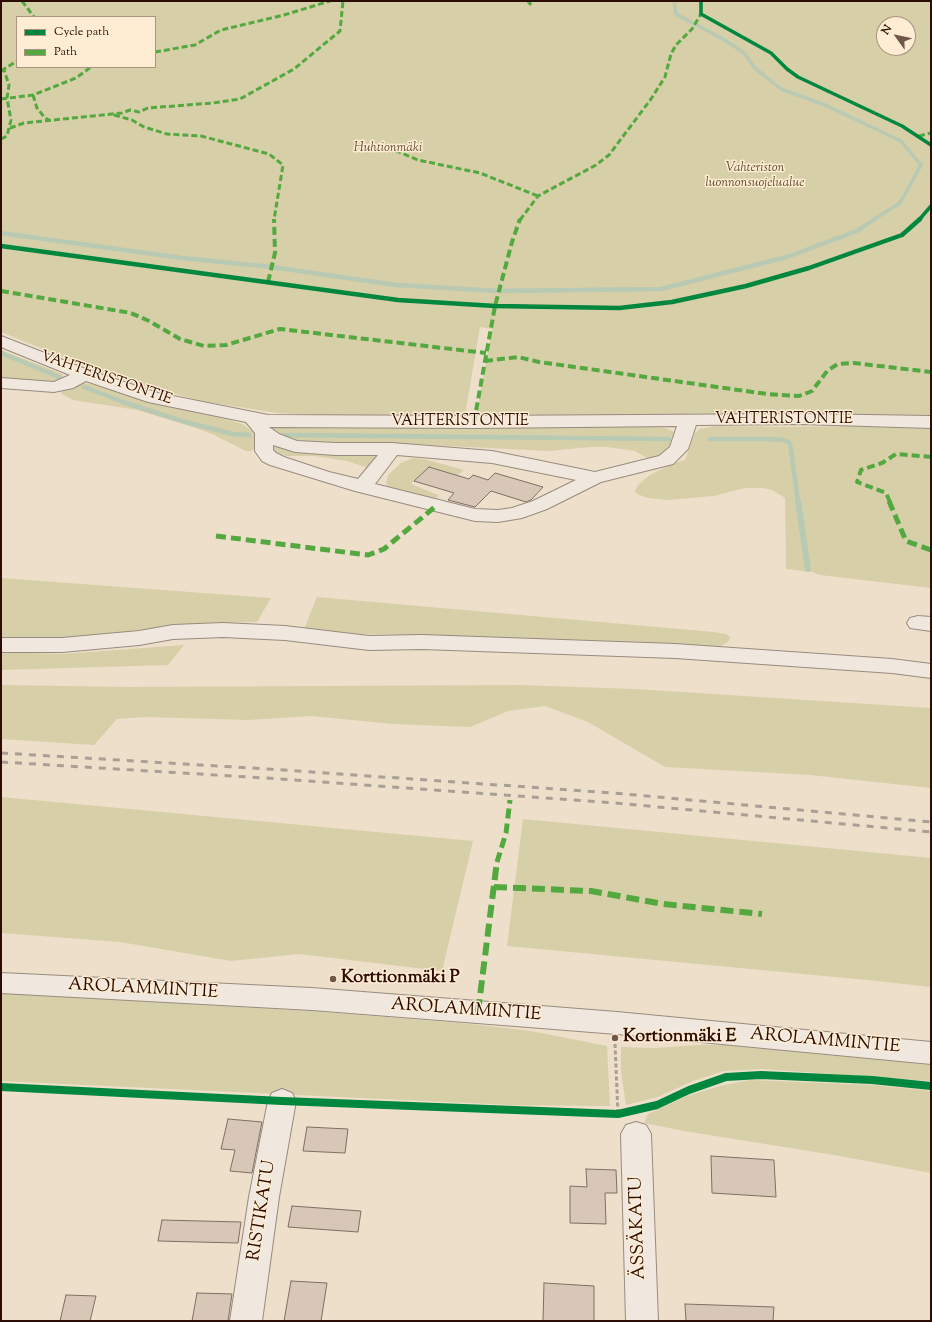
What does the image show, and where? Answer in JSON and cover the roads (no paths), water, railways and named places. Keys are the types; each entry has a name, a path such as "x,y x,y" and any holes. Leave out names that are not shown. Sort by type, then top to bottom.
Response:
{"street":[{"name":"VAHTERISTONTIE","path":"1,341 85,375 154,398 258,426 275,421 801,419 931,422"},
{"path":"1,383 54,387 67,384 85,375"},
{"path":"258,426 263,447 269,457 309,472 362,487 464,513 498,516 526,510 595,478 666,460 679,449 682,444 688,420"},
{"path":"258,426 277,440 300,446 335,449 392,449 492,457 595,478"},
{"path":"362,487 392,449"},
{"path":"1,645 62,644 139,638 173,632 223,630 285,633 369,643 422,642 676,651 892,666 931,671"},
{"name":"AROLAMMINTIE","path":"1,983 312,999 617,1023 931,1052"},
{"name":"RISTIKATU","path":"246,1321 264,1197 282,1101"},
{"name":"ÄSSÄKATU","path":"626,1120 642,1321"}],"waterway":[{"path":"674,1 676,14 723,39 743,52 756,69 781,89 825,105 901,141 921,165 900,203 873,220"},
{"path":"1,233 182,258 272,267 396,285 499,291 661,289 787,257 857,231 875,219"},
{"path":"1,353 59,377"},
{"path":"84,387 126,403 182,421 233,434 249,435"},
{"path":"285,435 669,439"},
{"path":"710,439 769,439 783,440 790,443 798,502"},
{"path":"798,501 808,569"}],"railway":[{"path":"1,753 268,769 614,793 931,822"},
{"path":"1,762 265,778 615,803 931,832"}],"place":[{"name":"Korttionmäki P","path":"333,979"},
{"name":"Kortionmäki E","path":"615,1038"}],"park label":[{"name":"Huhtionmäki","path":"388,149"},
{"name":"Vahteriston luonnonsuojelualue","path":"755,176"}]}
